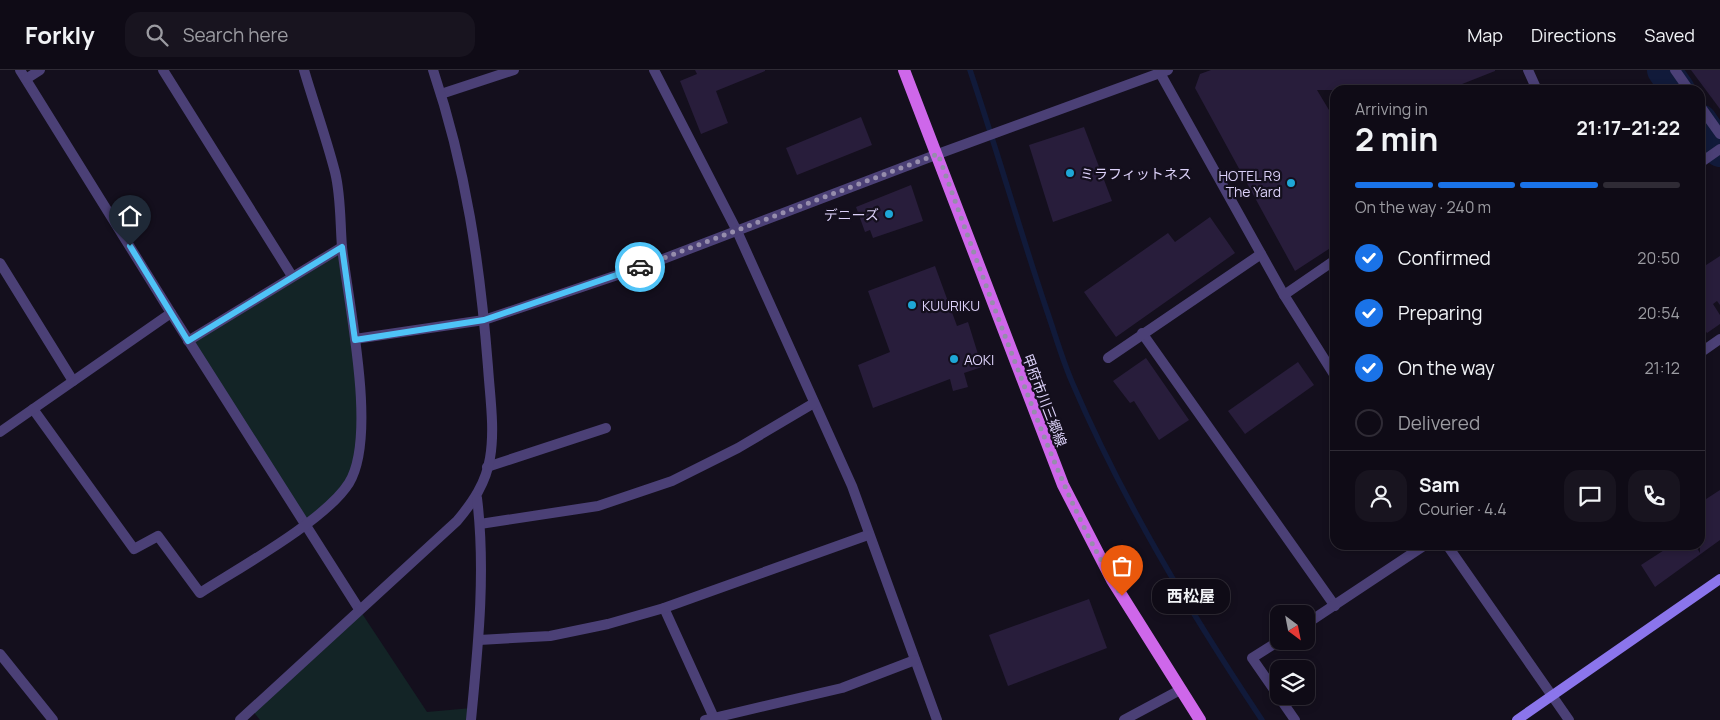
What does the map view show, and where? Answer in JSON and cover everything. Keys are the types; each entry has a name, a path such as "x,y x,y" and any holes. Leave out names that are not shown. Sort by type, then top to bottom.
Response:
{"main road":[{"name":"甲府市川三郷線","path":"904,70 938,154 998,319 1063,486 1112,580 1200,720"}],"street":[{"path":"40,70 23,74 171,314 359,609"},
{"path":"163,70 292,276"},
{"path":"33,409 134,549 158,536 200,593 305,524 333,500 349,483 358,459 362,422 355,340 342,247 335,173 304,70"},
{"path":"240,720 359,609 458,521 476,498 490,459 492,430 484,320 472,219 441,94 433,70"},
{"path":"441,94 514,70"},
{"path":"654,70 737,231 852,486 868,536 937,720"},
{"path":"1528,70 1535,85"},
{"path":"1675,70 1686,85"},
{"path":"355,340 484,320 650,264 1158,72 1284,295 1330,368"},
{"path":"1705,113 1720,134"},
{"path":"1705,160 1720,149"},
{"path":"188,341 342,247"},
{"path":"1108,358 1142,333 1261,254"},
{"path":"0,263 73,381"},
{"path":"1284,295 1330,263"},
{"path":"0,432 171,314"},
{"path":"1142,333 1335,606"},
{"path":"1705,350 1720,339"},
{"path":"480,524 598,506 672,481 738,448 814,403"},
{"path":"487,467 606,428"},
{"path":"471,720 479,640 480,524 476,498"},
{"path":"479,640 550,636 664,608 868,536"},
{"path":"1315,618 1418,550"},
{"path":"1450,550 1569,720"},
{"path":"1517,720 1553,697 1720,579"},
{"path":"664,608 711,719 842,688 915,660"},
{"path":"1270,647 1252,658 1295,720"},
{"path":"0,654 53,720"},
{"path":"1124,720 1180,690"}],"shaded area":[{"path":"342,247 362,422 349,483 305,524 188,341"},
{"path":"359,609 427,712 472,708 471,720 260,720 252,710"}],"building":[{"path":"695,70 765,71 716,91 728,123 701,134 680,81 697,74"},
{"name":"HOTEL R9 The Yard","path":"1211,70 1495,70 1460,85 1330,85 1330,90 1317,90 1330,112 1330,248 1295,271 1195,88 1200,74"},
{"path":"1691,70 1720,70 1720,109 1705,89 1705,85 1702,85"},
{"path":"861,117 872,145 797,175 786,148"},
{"name":"ミラフィットネス","path":"1084,127 1112,201 1053,222 1029,145"},
{"path":"911,185 923,221 873,238 870,230 865,232 856,207"},
{"path":"1210,217 1235,253 1116,337 1084,292 1168,233 1175,242"},
{"path":"1720,256 1720,305 1717,301 1713,304 1720,315 1720,324 1707,333 1705,330 1705,266"},
{"path":"935,266 957,326 968,322 982,367 964,373 968,387 953,391 950,379 873,408 858,365 890,352 868,291"},
{"path":"1146,358 1189,420 1159,440 1134,401 1130,403 1113,381"},
{"path":"1298,362 1314,385 1245,434 1228,411"},
{"path":"1720,490 1720,540 1655,587 1641,565 1664,550 1698,550 1700,553 1700,550 1705,550 1705,500"},
{"path":"1089,599 1107,648 1008,686 989,635"}],"waterway":[{"path":"970,70 1037,281 1072,382 1113,470 1159,555 1209,638 1262,720"},
{"path":"1664,70 1674,85"},
{"path":"1705,128 1720,150"}],"way so far":[{"path":"640,267 938,154 998,319 1063,486 1087,535 1122,596"}],"place":[{"name":"ミラフィットネス","path":"1070,173"},
{"name":"HOTEL R9 The Yard","path":"1291,183"},
{"name":"デニーズ","path":"889,214"},
{"name":"KUURIKU","path":"912,305"},
{"name":"AOKI","path":"954,359"},
{"name":"西松屋","path":"1122,596"}],"route":[{"path":"130,246 188,341 342,247 355,340 484,320 640,267"}]}
